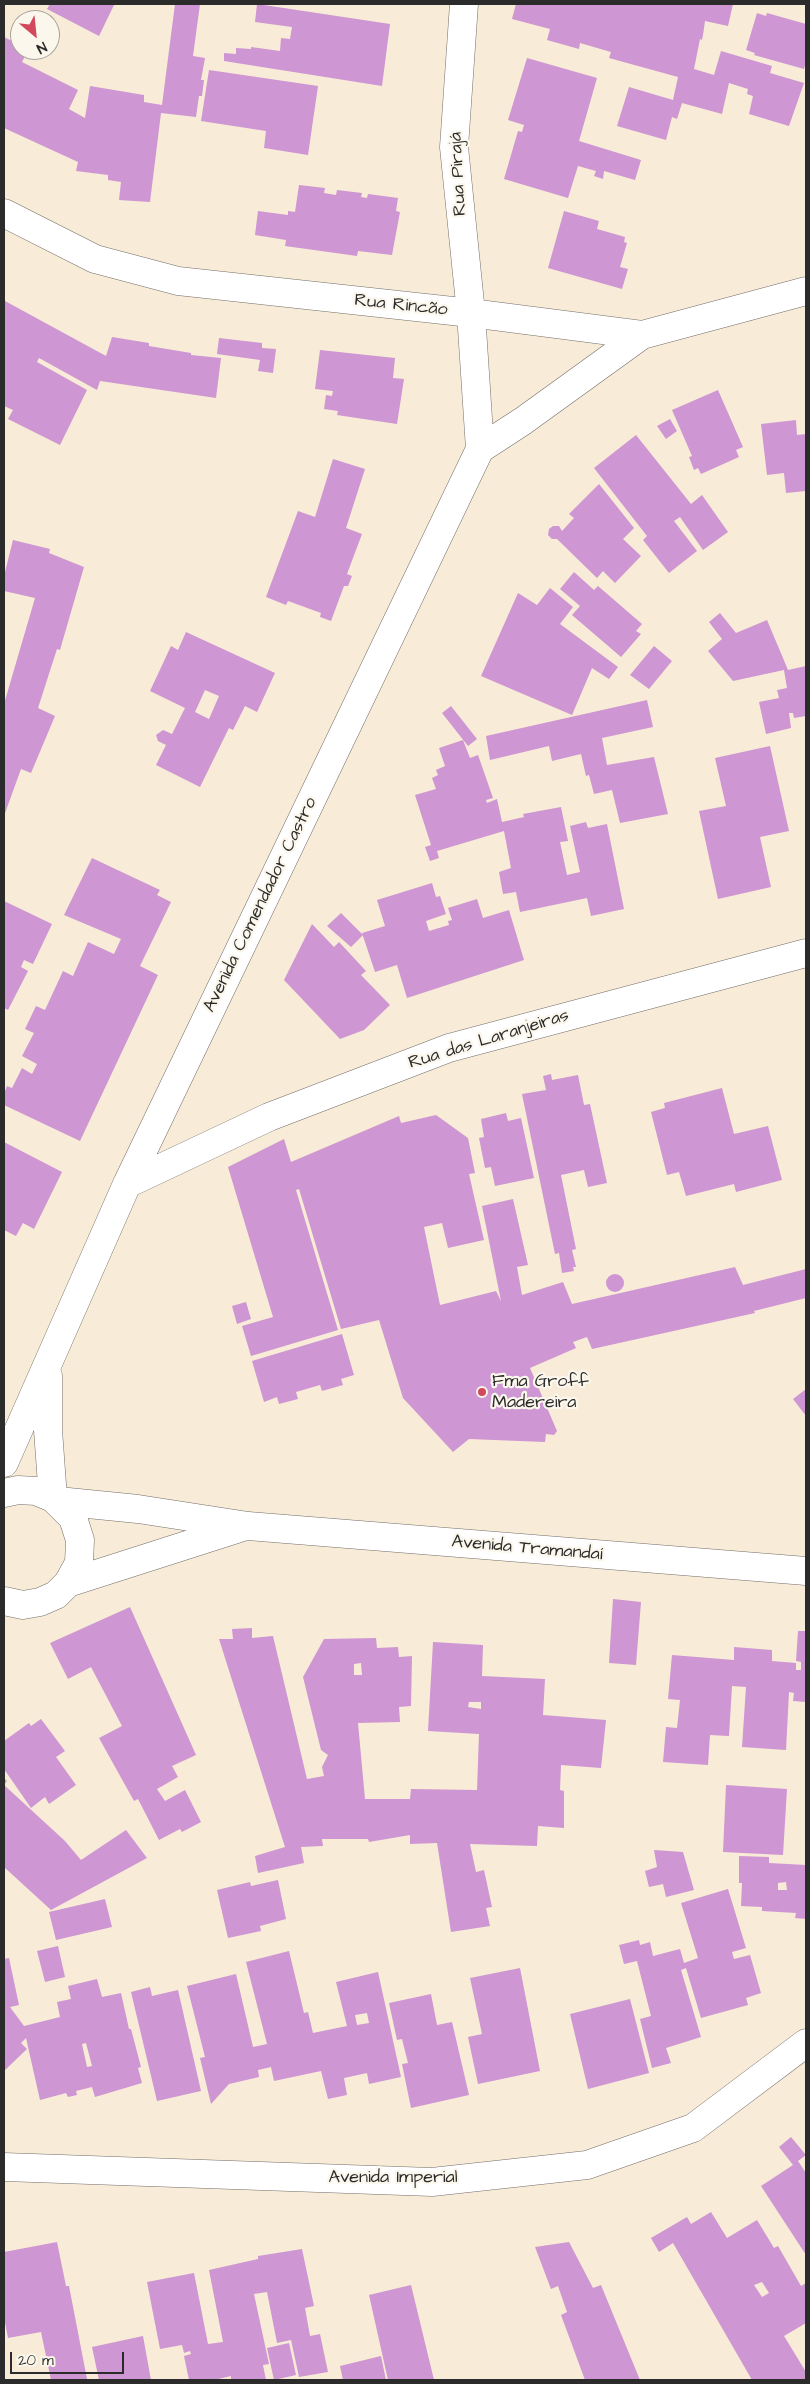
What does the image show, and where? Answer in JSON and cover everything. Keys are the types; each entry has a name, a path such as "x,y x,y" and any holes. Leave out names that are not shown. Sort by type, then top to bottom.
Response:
{"street":[{"name":"Rua Pirajá","path":"464,4 454,147 471,313"},
{"name":"Rua Rincão","path":"4,213 96,259 178,281 471,313 642,335 806,291"},
{"name":"Avenida Comendador Castro","path":"4,1463 49,1365 127,1184 480,449 471,313"},
{"path":"480,449 523,421 642,335"},
{"name":"Rua das Laranjeiras","path":"127,1184 269,1117 449,1048 806,953"},
{"name":"Avenida Comendador Castro","path":"49,1365 48,1430 55,1500"},
{"name":"Avenida Tramandaí","path":"4,1493 18,1490 36,1491 55,1500 138,1509 248,1526 806,1571"},
{"path":"10,1608 40,1602 56,1595 68,1583 79,1563 80,1540 73,1518 55,1500"},
{"name":"Avenida Tramandaí","path":"68,1583 248,1526"},
{"name":"Avenida Imperial","path":"4,2167 432,2182 587,2166 693,2128 806,2043"}],"building":[{"path":"50,4 114,5 99,36 60,16 60,10 47,9"},
{"path":"175,4 200,4 193,56 205,58 201,80 204,80 202,96 199,96 196,117 161,113 150,202 119,200 121,182 108,180 108,175 76,171 78,162 4,128 4,37 10,40 10,60 23,60 22,62 78,90 69,109 85,118 90,86 144,95 144,102 162,105"},
{"path":"257,4 390,24 382,86 224,61 224,53 236,54 236,48 251,49 251,47 280,51 281,38 290,39 292,27 255,22"},
{"path":"516,4 733,4 728,26 705,21 694,69 714,75 721,51 772,66 770,73 804,83 789,126 749,114 753,96 747,94 748,89 729,83 722,114 682,103 677,119 672,117 666,140 617,126 629,87 673,100 678,77 609,58 611,52 580,43 579,49 547,40 550,29 512,19"},
{"path":"757,13 766,16 767,13 806,24 806,62 804,69 754,55 755,53 746,50"},
{"path":"527,58 597,78 579,141 641,160 635,180 604,171 603,179 594,176 596,171 578,166 568,198 504,179 518,131 522,132 524,125 508,120"},
{"path":"209,70 318,86 308,155 264,148 266,131 201,121"},
{"path":"299,185 325,188 324,193 336,195 337,190 362,193 361,197 367,198 368,194 398,198 396,211 400,212 392,255 358,251 357,256 285,246 286,240 255,235 258,211 288,215 288,211 295,212"},
{"path":"564,211 599,221 597,229 625,237 624,242 627,243 620,267 628,269 622,289 548,268"},
{"path":"5,301 106,356 112,337 149,343 149,346 191,353 191,355 221,358 216,398 100,381 97,390 39,358 37,362 87,390 60,445 8,419 13,410 4,406"},
{"path":"219,338 262,343 262,348 276,349 273,373 258,371 260,360 217,354"},
{"path":"320,350 395,358 393,378 404,379 397,424 337,415 338,411 324,409 326,395 332,396 333,391 315,389"},
{"path":"718,390 743,447 736,450 739,457 701,474 698,468 694,470 689,457 692,456 672,410"},
{"path":"670,419 677,431 666,439 657,426"},
{"path":"796,420 797,435 806,434 806,491 786,493 784,473 767,475 761,424"},
{"path":"636,435 691,504 702,495 728,532 703,550 680,517 674,521 697,551 669,573 643,540 647,536 594,468"},
{"path":"333,459 365,469 346,528 362,534 347,574 352,576 348,586 344,586 331,621 320,617 321,613 288,601 286,605 266,597 298,511 315,517"},
{"path":"599,484 634,528 623,539 641,556 615,583 603,571 597,578 557,539 552,539 548,535 549,529 553,526 559,526 562,531 574,518 569,514"},
{"path":"13,540 50,549 49,553 84,567 60,650 57,649 38,708 55,716 31,773 21,769 4,816 4,704 35,598 4,591 4,576"},
{"path":"574,572 594,590 598,586 642,624 636,631 641,634 621,657 572,615 580,606 560,589"},
{"path":"550,588 573,607 560,624 618,667 609,679 592,668 572,715 481,676 518,593 537,605"},
{"path":"720,613 736,633 767,620 788,670 806,666 806,716 794,718 793,713 789,713 791,728 766,734 759,702 779,698 777,690 787,688 784,670 733,681 708,651 722,639 709,622"},
{"path":"186,632 275,673 257,712 245,706 233,730 229,728 200,787 156,765 166,745 158,741 156,735 163,730 172,734 185,708 150,691 171,646 178,650","holes":["205,690 219,696 209,719 195,712"]},
{"path":"654,646 672,661 649,689 630,675"},
{"path":"647,700 653,727 602,738 607,765 654,757 668,814 620,823 612,790 594,794 589,775 586,776 581,754 552,761 549,746 490,760 486,736"},
{"path":"451,706 477,739 468,746 442,713"},
{"path":"463,740 470,758 478,755 493,798 486,800 487,803 497,799 502,822 524,817 523,814 561,807 568,841 560,842 567,875 580,872 570,826 586,822 588,828 607,824 624,909 591,916 587,898 520,912 516,892 503,894 499,872 511,868 504,831 437,851 439,858 430,861 425,847 431,845 415,795 436,789 432,778 438,775 436,770 445,766 439,748"},
{"path":"770,746 789,831 760,837 771,887 718,899 699,811 726,806 715,758"},
{"path":"92,858 160,890 157,895 171,902 140,966 158,975 80,1141 4,1105 4,1094 7,1086 12,1088 22,1068 32,1074 37,1064 22,1056 34,1033 25,1029 36,1006 45,1010 63,971 73,976 88,942 114,954 121,939 64,915"},
{"path":"432,883 436,897 440,896 446,914 426,921 429,931 449,925 448,921 452,920 448,908 477,899 483,918 509,910 524,960 407,998 397,965 375,972 362,933 385,926 377,900"},
{"path":"4,901 52,924 33,964 24,960 21,967 28,971 8,1010 4,1008"},
{"path":"341,913 363,935 351,947 327,926"},
{"path":"312,924 334,947 339,942 366,971 361,975 390,1005 364,1030 340,1039 284,980"},
{"path":"551,1074 552,1080 578,1075 584,1105 590,1104 607,1183 588,1187 584,1170 561,1175 576,1249 572,1250 576,1267 573,1267 574,1271 562,1273 559,1253 555,1254 522,1094 546,1090 543,1076"},
{"path":"722,1088 734,1134 768,1126 782,1180 736,1192 734,1184 686,1196 679,1172 667,1175 651,1112 665,1108 664,1103"},
{"path":"506,1113 508,1121 521,1118 534,1178 495,1186 491,1167 485,1168 479,1138 484,1137 481,1119"},
{"path":"436,1115 468,1138 475,1173 469,1174 484,1240 448,1248 442,1223 424,1227 440,1305 496,1291 501,1301 482,1206 513,1199 528,1265 517,1267 522,1295 563,1282 572,1304 735,1267 743,1285 806,1269 806,1298 754,1311 755,1313 592,1349 587,1337 573,1342 576,1348 530,1368 557,1431 554,1435 546,1434 545,1442 469,1439 453,1452 403,1398 379,1320 341,1329 299,1189 296,1190 338,1330 251,1356 242,1326 273,1317 228,1167 284,1139 291,1162 399,1116 401,1123"},
{"path":"4,1142 62,1172 34,1229 23,1223 16,1236 4,1230"},
{"path":"611,1274 619,1274 624,1279 622,1290 611,1292 606,1287 606,1279"},
{"path":"246,1302 251,1319 237,1324 232,1306"},
{"path":"342,1334 354,1375 341,1379 343,1385 322,1391 320,1385 296,1392 298,1399 279,1404 277,1397 264,1402 252,1361"},
{"path":"806,1389 806,1416 793,1399"},
{"path":"613,1599 641,1602 636,1665 609,1663"},
{"path":"130,1607 196,1755 172,1766 178,1777 157,1789 165,1801 185,1790 201,1822 182,1832 180,1829 159,1840 138,1799 134,1801 99,1738 122,1726 91,1667 68,1679 50,1643"},
{"path":"252,1628 252,1638 273,1636 307,1779 324,1776 322,1767 328,1755 321,1750 303,1677 324,1639 376,1638 377,1648 398,1647 399,1657 412,1656 411,1706 399,1707 400,1722 358,1723 365,1799 410,1799 411,1789 477,1790 479,1734 428,1731 433,1642 483,1645 482,1676 545,1679 543,1715 606,1720 601,1768 561,1765 560,1790 564,1791 564,1828 538,1826 537,1846 470,1844 476,1872 484,1870 492,1907 486,1908 490,1926 451,1932 437,1843 410,1844 410,1835 369,1842 368,1839 322,1839 323,1846 301,1847 304,1863 258,1873 255,1856 285,1847 219,1639 233,1639 232,1629","holes":["361,1663 362,1675 354,1675 354,1664","469,1702 481,1702 481,1709 468,1707"]},
{"path":"798,1631 806,1631 806,1702 793,1701 794,1693 789,1692 786,1750 742,1747 746,1687 732,1686 729,1736 710,1735 708,1765 663,1762 666,1727 677,1728 680,1700 668,1699 672,1655 734,1660 734,1647 772,1650 772,1661 796,1663 796,1670 801,1670 801,1662 796,1661"},
{"path":"41,1719 65,1751 56,1757 76,1785 49,1804 45,1797 31,1808 4,1769 4,1741 29,1723 31,1726"},
{"path":"4,1785 65,1841 81,1860 126,1830 147,1858 51,1910 4,1867"},
{"path":"726,1785 787,1789 783,1855 723,1852"},
{"path":"654,1850 683,1852 694,1890 666,1897 663,1884 649,1887 645,1871 657,1867"},
{"path":"739,1856 769,1857 769,1863 806,1865 806,1919 795,1918 796,1913 762,1911 762,1907 741,1906 742,1883 739,1883","holes":["786,1882 787,1890 778,1890 778,1883"]},
{"path":"278,1880 286,1919 260,1926 261,1931 228,1938 217,1890 250,1882 251,1886"},
{"path":"728,1889 746,1948 732,1952 734,1959 750,1955 761,1993 746,1998 748,2005 701,2018 686,1968 681,1970 701,2037 666,2048 671,2063 652,2068 640,2019 651,2016 637,1961 624,1964 619,1945 639,1940 640,1945 650,1942 653,1956 680,1949 684,1963 698,1958 681,1903"},
{"path":"105,1899 112,1927 56,1940 49,1912"},
{"path":"58,1946 65,1977 45,1982 37,1951"},
{"path":"289,1951 304,2013 308,2012 313,2033 347,2026 336,1982 378,1972 401,2077 369,2084 367,2073 344,2078 347,2095 328,2099 321,2071 274,2081 271,2067 258,2070 259,2077 229,2084 211,2104 200,2058 205,2057 187,1986 236,1974 253,2047 267,2044 246,1962","holes":["367,2013 369,2023 357,2025 355,2015"]},
{"path":"9,1958 19,2005 10,2007 24,2026 60,2017 57,2002 71,1999 68,1986 97,1979 102,1997 121,1993 129,2029 131,2029 141,2067 138,2068 142,2083 95,2097 92,2087 76,2091 77,2095 68,2097 66,2093 40,2100 26,2038 21,2043 27,2049 4,2071 4,1959","holes":["86,2043 92,2066 87,2067 82,2044"]},
{"path":"520,1968 540,2071 478,2084 468,2037 482,2034 470,1978"},
{"path":"150,1987 152,1996 178,1990 201,2091 157,2101 131,1992"},
{"path":"431,1994 437,2025 452,2022 469,2095 411,2108 402,2064 408,2063 402,2039 397,2040 389,2003"},
{"path":"630,1999 649,2073 588,2089 570,2014"},
{"path":"791,2137 806,2155 798,2161 806,2173 806,2255 761,2186 793,2165 779,2147"},
{"path":"711,2212 727,2238 757,2220 774,2248 778,2246 801,2286 806,2283 806,2323 784,2336 806,2372 806,2380 752,2380 673,2243 659,2252 651,2238 687,2217 691,2224","holes":["762,2282 769,2293 762,2297 754,2285"]},
{"path":"57,2242 66,2286 69,2286 87,2379 51,2380 41,2332 8,2338 4,2317 4,2252"},
{"path":"569,2242 593,2288 601,2285 640,2380 585,2380 561,2315 567,2312 558,2286 551,2289 535,2247"},
{"path":"302,2249 314,2306 305,2308 310,2336 320,2334 328,2372 299,2377 291,2340 277,2343 267,2292 254,2294 269,2364 263,2365 266,2380 231,2380 231,2376 214,2380 189,2380 184,2356 191,2354 190,2351 184,2353 182,2345 160,2349 147,2282 194,2273 208,2344 223,2342 209,2270 258,2259 258,2256"},
{"path":"411,2285 434,2380 388,2380 369,2295"},
{"path":"143,2336 151,2380 99,2380 92,2347"},
{"path":"289,2343 296,2375 274,2380 267,2348"},
{"path":"381,2356 386,2380 343,2380 340,2366"}],"place":[{"name":"Fma Groff Madereira","path":"482,1392"}]}
